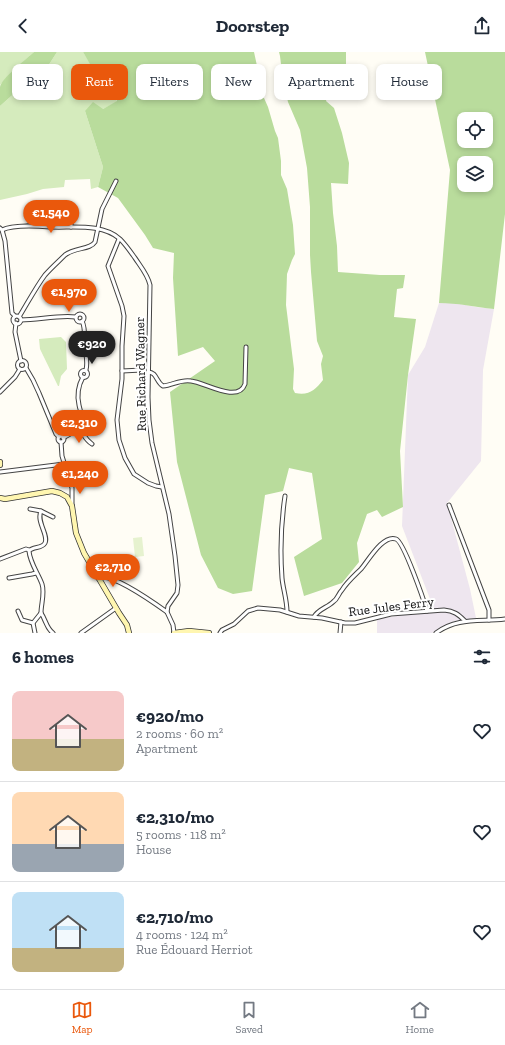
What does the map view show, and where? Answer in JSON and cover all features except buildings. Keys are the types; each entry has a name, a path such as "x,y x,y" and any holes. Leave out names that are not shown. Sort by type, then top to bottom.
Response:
{"street":[{"path":"0,392 15,377 20,369 18,366 21,361 14,332 16,324 19,323 18,318 45,275 70,252 93,245 95,242 102,209 116,181"},
{"path":"71,208 71,227"},
{"name":"Rue Richard Wagner","path":"1,229 35,226 97,229 109,232 126,245 147,276 149,282 148,408 150,431 167,505 178,585 176,593 168,606 167,612"},
{"path":"1,229 5,241 12,313 18,318"},
{"path":"119,239 108,266 124,316 122,370 117,429 125,458 134,474 148,483 162,487"},
{"path":"16,324 13,321 13,318 76,317 78,314 82,314 84,318 82,321 85,328 85,347 87,359 86,370 81,372 83,377 78,394 82,424 63,438 64,440 61,442 61,453 72,492 72,509"},
{"path":"76,317 77,321 82,321"},
{"path":"148,372 155,374 159,383 163,386 182,381 192,381 222,391 239,392 244,388 245,384 246,347"},
{"path":"21,361 26,363 26,368 33,380 56,434 59,437 58,440 61,442"},
{"path":"20,369 22,370 26,368"},
{"path":"122,370 142,370"},
{"path":"78,428 86,440 92,444"},
{"path":"59,437 62,436 63,438"},
{"path":"0,472 64,464"},
{"path":"66,496 70,490 70,484"},
{"path":"0,498 5,499 48,491 58,492 66,496 70,501 78,538 84,553 127,625 129,633"},
{"path":"284,496 281,528 281,555 282,577 287,612"},
{"path":"449,505 488,610 489,620"},
{"path":"30,508 41,511 53,517"},
{"path":"0,559 26,549 29,550 45,544 46,539 40,523 41,511"},
{"path":"314,617 316,613 336,600 341,590 362,568 379,546 386,540 393,538 398,540 403,547 427,611"},
{"path":"29,550 29,555 42,585 43,596 41,613 33,623 35,633"},
{"path":"9,578 36,573"},
{"path":"98,578 105,577 120,582 160,606 167,612 167,615 173,625 174,633 189,631 210,633"},
{"path":"81,633 116,608"},
{"name":"Rue Jules Ferry","path":"220,633 252,609 262,608 280,610 298,616 355,623 384,616 450,610 456,612 465,621"},
{"path":"18,611 22,620 33,623"},
{"path":"41,613 48,628 53,633"},
{"path":"436,633 449,625 458,622 505,619"},
{"name":"Rue Jules Ferry","path":"340,633 341,622"}],"shaded area":[{"path":"439,303 455,303 494,309 483,370 481,461 447,503 470,589 476,618 454,621 432,633 377,633 377,619 435,612 402,526 408,375 425,347"}],"green space":[{"path":"0,52 34,52 20,64 12,64 12,72 0,85"},
{"path":"34,52 57,52 49,64 21,64"},
{"path":"57,52 83,52 91,64 71,64 71,100 117,100 117,102 103,109 85,111 103,167 98,187 91,189 90,179 65,180 64,187 43,189 0,200 0,106 12,95 12,100 63,100 63,64 49,64"},
{"path":"83,52 254,52 257,64 211,64 211,100 265,100 278,138 281,175 287,189 293,225 295,254 287,274 286,305 294,369 293,389 295,393 300,394 308,393 317,387 323,380 321,364 323,356 317,341 311,272 310,207 307,168 300,130 288,100 326,100 334,108 349,163 348,184 331,183 338,272 405,275 403,288 397,289 394,317 416,319 408,375 400,451 403,507 382,517 377,510 367,514 357,543 359,562 342,583 304,596 294,557 322,539 312,473 289,468 283,491 265,495 252,591 233,594 218,588 201,555 177,462 170,392 215,361 203,347 178,356 173,278 174,253 153,248 118,198 98,187 103,167 85,111 93,102 103,109 117,100 128,100 128,64 90,64"},
{"path":"279,52 346,52 346,64 281,64"},
{"path":"425,52 505,52 505,214 494,309 439,303 450,170 435,100 442,100 442,64 428,64"},
{"path":"12,72 12,95 0,106 0,87 1,83"},
{"path":"61,337 66,342 67,369 61,376 58,386 40,349 39,339"},
{"path":"142,537 144,556 135,557 133,538"}]}
